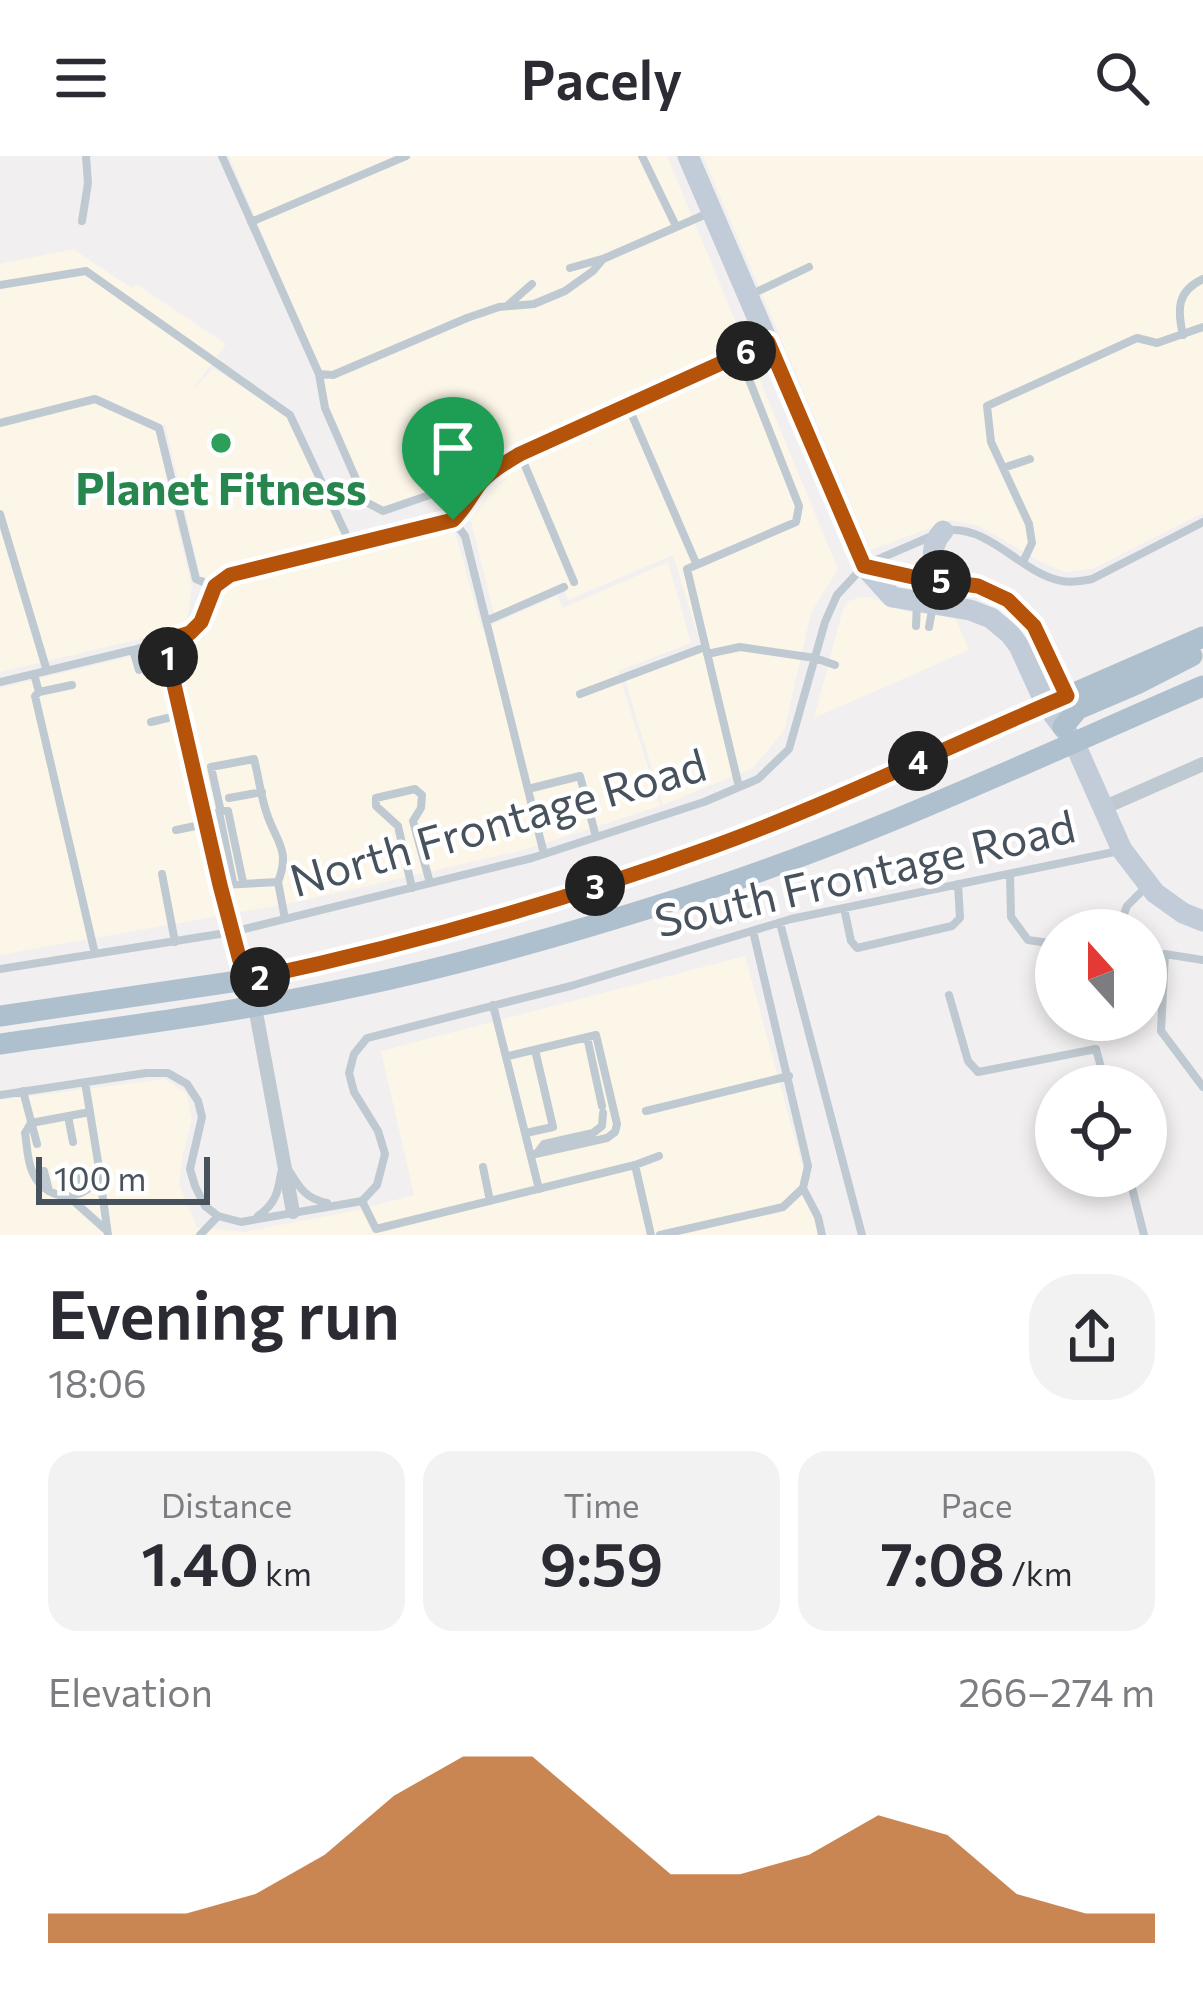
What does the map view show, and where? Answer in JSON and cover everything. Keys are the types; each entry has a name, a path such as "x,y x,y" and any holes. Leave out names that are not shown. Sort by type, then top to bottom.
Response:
{"main road":[{"path":"1069,720 1203,637"},
{"path":"0,1044 352,988 696,894 832,845 1203,650"},
{"path":"0,1016 245,980 435,934 714,846 1046,705 1069,720 1203,686"}],"street":[{"path":"688,156 864,566 892,597 970,610 1001,626 1018,646 1046,705"},
{"path":"943,530 932,554 947,581"},
{"path":"864,566 978,586 1008,600 1034,626 1122,850 1155,893 1203,921"},
{"path":"164,641 194,770 215,815 234,883 232,932 255,1007 293,1212"},
{"name":"South Frontage Road","path":"1103,808 1203,764"}],"lane":[{"path":"82,221 86,156"},
{"path":"222,156 319,374 325,408 367,502 383,511 444,490 453,520 465,536 544,854"},
{"path":"251,222 406,156"},
{"path":"642,156 676,226"},
{"path":"570,268 603,259 712,212"},
{"path":"319,374 332,375 467,318 534,304 565,291 603,259"},
{"path":"748,296 809,267"},
{"path":"0,285 86,271 290,415 351,545"},
{"path":"1183,335 1180,301 1189,286 1203,279"},
{"path":"507,306 532,284"},
{"path":"1023,562 1032,543 1029,524 991,442 987,406 1137,338 1157,343 1203,327"},
{"path":"0,682 190,633 201,622 215,586 230,575 453,520 481,482 520,454 768,342"},
{"path":"739,354 799,506 796,522 687,569 739,788"},
{"path":"0,423 94,399 159,428 196,579 215,586"},
{"path":"628,406 696,563"},
{"path":"520,454 574,582"},
{"path":"1003,468 1030,459"},
{"path":"0,514 47,671"},
{"path":"943,530 976,534 1060,581 1091,579 1203,522"},
{"name":"North Frontage Road","path":"0,969 232,932 412,888 544,854 739,788 758,779 789,748 837,595 864,566 943,530"},
{"path":"487,622 564,587"},
{"path":"916,626 925,602"},
{"path":"925,602 929,627"},
{"path":"580,694 706,651 740,647 835,664"},
{"path":"133,650 140,670"},
{"path":"34,674 35,696 94,954"},
{"path":"38,692 72,685"},
{"path":"151,722 182,714"},
{"path":"194,770 254,759 268,816 281,842 285,865 278,882 285,919"},
{"path":"211,767 215,815"},
{"path":"528,789 580,776 596,837"},
{"path":"412,888 398,826 376,806 376,798 415,789 422,795 413,821 430,883"},
{"path":"229,798 262,792"},
{"path":"176,830 228,811 234,883 278,882"},
{"name":"South Frontage Road","path":"362,1201 377,1185 385,1154 349,1073 354,1054 368,1038 574,986 779,922 1122,850"},
{"path":"162,874 175,942"},
{"path":"1010,874 1011,917 1028,940 1035,941"},
{"path":"844,908 857,948 952,926 960,918 958,884"},
{"path":"1126,909 1149,885"},
{"path":"779,922 862,1235"},
{"path":"660,1235 782,1207 803,1188 808,1166 753,931"},
{"path":"1203,960 1165,954 1161,1031 1203,1087"},
{"path":"949,995 968,1061 978,1072 1096,1048 1100,1065"},
{"path":"493,1005 539,1189"},
{"path":"508,1056 596,1035 615,1132 534,1155"},
{"path":"534,1155 544,1144 593,1133 602,1126 603,1110 587,1037"},
{"path":"526,1133 553,1126 535,1050"},
{"path":"0,1095 168,1073 187,1084 198,1101 202,1117 190,1169 205,1206 218,1216 241,1222 362,1201 376,1229 659,1156"},
{"path":"646,1111 789,1076"},
{"path":"85,1082 107,1233"},
{"path":"22,1090 37,1144"},
{"path":"90,1112 31,1124 25,1133 37,1180 49,1191 68,1196 107,1233"},
{"path":"68,1116 73,1142"},
{"path":"284,1160 300,1190 316,1201 338,1205"},
{"path":"252,1220 270,1208 277,1195 284,1160"},
{"path":"635,1165 651,1235"},
{"path":"483,1167 490,1201"},
{"path":"78,1169 81,1192"},
{"path":"44,1172 49,1191"},
{"path":"68,1196 88,1189 100,1174"},
{"path":"803,1188 822,1235"},
{"path":"1134,1197 1144,1235"},
{"path":"200,1235 218,1216"}],"shaded area":[{"path":"229,156 667,156 838,569 811,613 784,731 753,768 663,805 625,680 703,652 673,555 568,600 562,585 494,614 471,521 461,520 447,485 384,509 369,499 327,407 320,370"},
{"path":"703,156 1203,156 1203,513 1092,569 1066,572 979,526 951,520 871,550"},
{"path":"73,249 226,344 191,392 213,368 288,417 353,556 455,532 482,629 557,596 563,608 668,562 691,643 618,671 660,806 527,849 297,902 0,955 0,688 204,639 224,586 200,575 165,424 156,433 192,589 186,628 0,672 0,264"},
{"path":"860,597 908,612 955,617 969,650 814,718 843,609"},
{"path":"745,956 821,1235 0,1235 0,1100 165,1079 187,1094 192,1119 179,1184 197,1227 244,1232 358,1210 414,1195 381,1051"}],"place":[{"name":"Planet Fitness","path":"221,443"}],"route":[{"path":"768,342 864,566 978,586 1008,600 1034,626 1067,696 714,846 435,934 245,980 164,641 190,633 201,622 215,586 230,575 453,520 481,482 520,454 768,342"}]}
